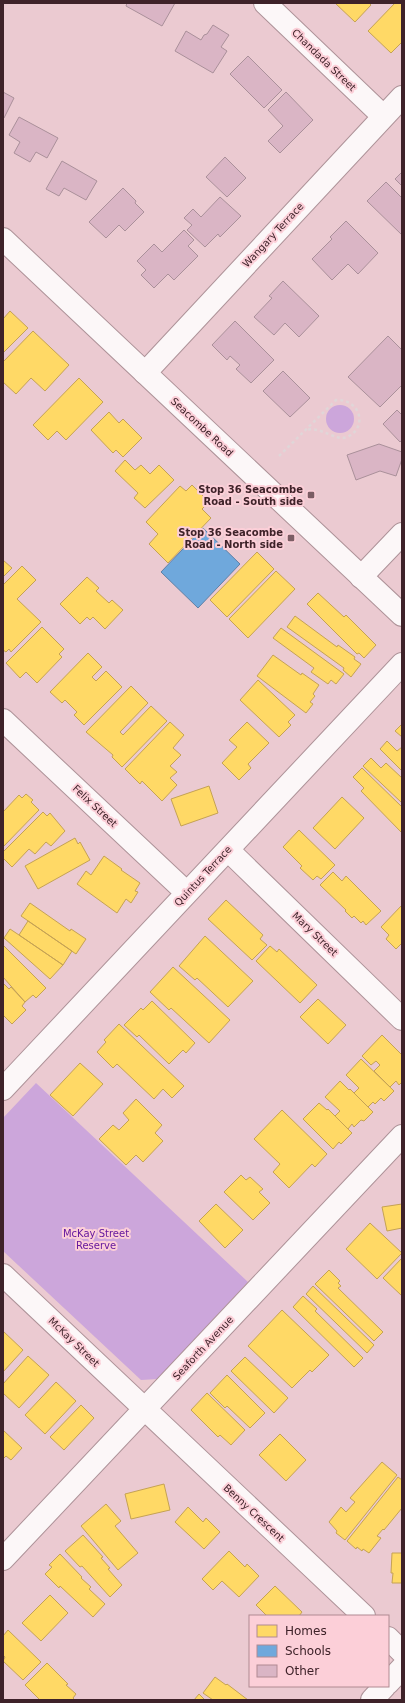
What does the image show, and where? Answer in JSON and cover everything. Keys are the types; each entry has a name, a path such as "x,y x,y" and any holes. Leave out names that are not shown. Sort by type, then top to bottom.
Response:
{"street":[{"name":"Chandada Street","path":"265,3 383,116"},
{"name":"Wangary Terrace","path":"145,373 402,97"},
{"name":"Seacombe Road","path":"3,239 402,615"},
{"path":"361,577 402,534"},
{"name":"Quintus Terrace","path":"3,1088 402,664"},
{"name":"Felix Street","path":"3,720 187,893"},
{"name":"Mary Street","path":"228,850 402,1019"},
{"name":"Seaforth Avenue","path":"3,1559 402,1136"},
{"name":"McKay Street","path":"3,1275 144,1410"},
{"name":"Benny Crescent","path":"144,1410 363,1615"},
{"path":"389,1639 402,1652"},
{"path":"389,1682 402,1668"},
{"path":"372,1700 384,1687"}],"path":[{"path":"279,456 305,430 336,400 348,401 354,405 359,417 356,429 347,437 340,438 319,430 305,430"}],"green space":[{"path":"340,405 346,406 350,409 353,413 353,425 350,429 346,432 340,433 334,432 330,429 327,425 326,419 327,413 330,409 334,406"},
{"name":"McKay Street Reserve","path":"36,1083 248,1282 158,1379 141,1380 3,1251 3,1118"}],"building: Homes":[{"path":"335,3 369,3 371,5 355,22"},
{"path":"395,3 402,3 402,42 391,53 368,31"},
{"path":"10,311 28,328 3,353 3,319"},
{"path":"33,331 69,365 45,391 31,378 16,394 3,382 3,362"},
{"path":"79,378 103,402 66,440 57,431 48,440 33,425"},
{"path":"109,412 119,423 123,419 142,438 123,457 116,450 113,453 91,430"},
{"path":"125,460 135,470 141,465 150,474 159,465 174,480 145,508 134,498 138,493 115,471"},
{"path":"192,485 209,502 202,509 211,518 168,563 149,544 158,534 146,522 180,486 186,491"},
{"path":"257,552 274,569 227,617 210,600"},
{"path":"3,560 12,568 3,577"},
{"path":"22,566 36,580 17,599 41,622 11,652 9,649 6,652 3,650 3,585"},
{"path":"276,571 295,589 248,638 229,619"},
{"path":"87,577 99,588 96,591 109,603 112,600 123,610 105,629 93,617 90,620 87,617 80,624 60,604"},
{"path":"318,593 344,617 346,615 376,645 364,658 359,653 357,654 307,604"},
{"path":"295,616 337,647 338,645 355,657 354,659 361,664 351,677 343,670 344,668 287,627"},
{"path":"42,627 64,649 59,654 62,657 37,683 26,672 20,678 6,663"},
{"path":"281,628 344,674 336,684 331,680 328,684 311,672 314,668 273,638"},
{"path":"88,653 102,667 92,677 96,681 106,671 122,687 84,725 74,715 77,712 65,700 62,703 50,692"},
{"path":"273,655 301,675 302,673 319,685 313,694 315,696 310,702 313,704 306,713 257,676"},
{"path":"258,680 295,715 288,722 291,725 279,737 240,700"},
{"path":"131,686 148,703 120,732 123,735 151,706 167,721 122,767 112,757 113,755 86,732"},
{"path":"170,722 184,735 173,748 181,755 170,766 177,772 170,778 177,785 162,801 142,781 140,784 125,769"},
{"path":"247,722 269,743 248,764 251,768 239,780 222,763 237,747 229,740"},
{"path":"402,724 402,737 395,731"},
{"path":"387,741 397,751 402,747 402,771 380,749"},
{"path":"371,758 381,768 386,763 402,778 402,803 363,766"},
{"path":"362,768 402,807 402,833 361,791 364,788 353,777"},
{"path":"209,786 218,813 181,826 171,799"},
{"path":"26,794 33,800 31,802 39,810 3,847 3,812 19,795 22,798"},
{"path":"342,797 364,818 335,849 313,828"},
{"path":"43,812 47,816 50,813 65,831 51,846 46,842 35,854 29,849 12,867 3,858 3,852"},
{"path":"299,830 335,865 321,879 317,876 313,880 300,868 302,866 283,847"},
{"path":"75,838 78,844 80,842 90,860 38,889 25,866"},
{"path":"104,856 140,883 135,891 138,892 131,903 126,899 117,913 77,884 86,871 91,875"},
{"path":"333,872 342,881 346,876 381,911 366,925 363,921 361,923 354,916 352,918 345,911 346,910 320,885"},
{"path":"226,900 263,935 260,939 267,945 252,960 208,919"},
{"path":"30,903 70,931 71,929 86,939 76,954 21,916"},
{"path":"402,905 402,943 396,949 386,939 389,935 381,927"},
{"path":"28,921 72,951 63,965 19,935"},
{"path":"10,929 63,965 50,979 4,938"},
{"path":"205,936 253,981 228,1007 197,978 195,980 179,966"},
{"path":"3,945 46,988 36,998 33,995 25,1002 3,977"},
{"path":"270,946 277,952 279,949 317,985 300,1003 256,961"},
{"path":"173,967 230,1020 209,1043 171,1008 169,1010 150,992"},
{"path":"3,983 9,989 11,987 25,1002 22,1006 26,1010 12,1024 3,1015"},
{"path":"318,999 346,1025 328,1044 300,1017"},
{"path":"152,1001 195,1043 186,1053 183,1050 169,1064 139,1035 137,1037 124,1025 141,1008 143,1010"},
{"path":"119,1024 184,1086 172,1098 163,1089 154,1099 117,1064 113,1068 97,1052 106,1042 104,1040"},
{"path":"382,1035 402,1055 402,1082 399,1085 396,1081 390,1087 374,1071 380,1065 376,1061 371,1065 362,1056"},
{"path":"361,1059 394,1091 384,1101 381,1098 375,1104 373,1102 368,1107 354,1093 359,1088 346,1075"},
{"path":"80,1063 103,1084 73,1116 50,1095"},
{"path":"340,1081 373,1112 364,1121 361,1120 354,1127 352,1124 348,1129 335,1116 340,1111 325,1097"},
{"path":"136,1099 162,1125 155,1133 163,1141 143,1162 136,1155 126,1165 99,1139 113,1125 119,1130 129,1120 123,1113"},
{"path":"319,1103 327,1110 328,1109 352,1133 341,1144 339,1142 333,1149 303,1119"},
{"path":"282,1110 327,1154 315,1167 312,1164 289,1188 273,1172 280,1164 254,1139"},
{"path":"241,1175 246,1180 250,1177 263,1189 259,1192 270,1203 253,1220 224,1192"},
{"path":"216,1204 243,1230 225,1248 199,1221"},
{"path":"402,1204 402,1228 387,1231 382,1207"},
{"path":"370,1223 402,1253 377,1279 346,1249"},
{"path":"402,1258 402,1296 383,1278"},
{"path":"329,1270 340,1281 338,1283 341,1286 338,1288 383,1332 374,1341 315,1284"},
{"path":"313,1286 374,1345 367,1353 306,1294"},
{"path":"303,1296 317,1309 315,1311 363,1358 354,1367 293,1307"},
{"path":"282,1310 329,1355 312,1372 310,1370 292,1388 248,1346"},
{"path":"3,1331 23,1350 3,1372"},
{"path":"28,1356 49,1375 19,1408 3,1393 3,1384"},
{"path":"245,1357 288,1398 274,1413 231,1371"},
{"path":"227,1375 265,1413 250,1428 227,1406 225,1408 210,1393"},
{"path":"56,1382 76,1401 45,1434 25,1415"},
{"path":"207,1393 245,1430 231,1445 220,1435 218,1437 191,1410"},
{"path":"81,1405 94,1418 64,1450 50,1437"},
{"path":"3,1430 22,1448 11,1460 6,1456 3,1459"},
{"path":"280,1434 306,1460 286,1481 259,1455"},
{"path":"382,1462 397,1475 345,1540 336,1533 337,1531 329,1522 341,1507 346,1512 355,1502 350,1498"},
{"path":"398,1477 402,1480 402,1508 384,1530 383,1529 377,1536 381,1538 369,1553 363,1549 362,1551 357,1547 356,1549 347,1541"},
{"path":"164,1484 170,1510 131,1519 125,1494"},
{"path":"106,1504 121,1521 115,1526 138,1553 118,1570 81,1526"},
{"path":"188,1507 203,1522 206,1518 220,1532 204,1549 175,1522"},
{"path":"83,1535 103,1557 101,1558 110,1568 108,1569 122,1585 110,1597 82,1566 80,1567 65,1551"},
{"path":"229,1551 245,1567 247,1564 259,1576 239,1597 222,1581 213,1590 202,1579"},
{"path":"392,1553 402,1553 402,1583 392,1583"},
{"path":"60,1554 91,1587 89,1589 105,1604 93,1617 45,1574 52,1567 49,1565"},
{"path":"275,1586 302,1612 300,1615 266,1615 256,1605"},
{"path":"50,1595 68,1613 41,1641 22,1623"},
{"path":"8,1630 41,1662 23,1680 3,1661 5,1657 3,1655 3,1636"},
{"path":"47,1663 76,1694 73,1698 75,1700 40,1700 25,1685"},
{"path":"215,1677 248,1700 213,1700 203,1693"},
{"path":"199,1694 205,1700 194,1700"}],"building: Schools":[{"path":"203,528 240,564 198,608 161,572"}],"building: Other":[{"path":"127,3 175,3 162,26 126,6"},
{"path":"213,25 229,35 221,47 227,51 213,73 175,51 186,31 201,40"},
{"path":"248,56 282,90 264,108 230,74"},
{"path":"3,92 14,98 4,118 3,117"},
{"path":"286,92 313,120 280,153 268,141 283,126 268,110"},
{"path":"19,117 58,138 47,158 36,152 30,162 14,153 20,142 9,135"},
{"path":"225,157 246,178 227,197 206,177"},
{"path":"62,161 97,181 86,200 64,188 59,196 46,189"},
{"path":"402,172 402,186 395,179"},
{"path":"386,182 402,198 402,235 367,201"},
{"path":"123,188 136,201 135,203 144,212 125,231 119,225 106,238 89,222"},
{"path":"220,197 241,216 220,237 218,234 205,247 187,230 192,225 184,218 193,209 201,217"},
{"path":"346,221 378,253 358,274 348,264 332,280 312,259 332,239 330,237"},
{"path":"184,230 194,240 188,246 198,256 174,280 168,274 154,288 141,275 146,270 137,261 154,244 162,252"},
{"path":"283,281 319,316 299,337 285,323 274,335 254,317 272,298 269,296"},
{"path":"235,321 274,360 251,383 236,369 240,365 230,356 227,360 212,345"},
{"path":"388,336 402,350 402,385 380,407 348,377"},
{"path":"283,371 310,398 290,417 263,391"},
{"path":"397,410 402,415 402,440 400,442 383,424"},
{"path":"379,444 402,452 402,459 396,476 380,471 356,480 347,455"}],"place":[{"name":"Stop 36 Seacombe Road - South side","path":"311,495"},
{"name":"Stop 36 Seacombe Road - North side","path":"291,538"}]}
